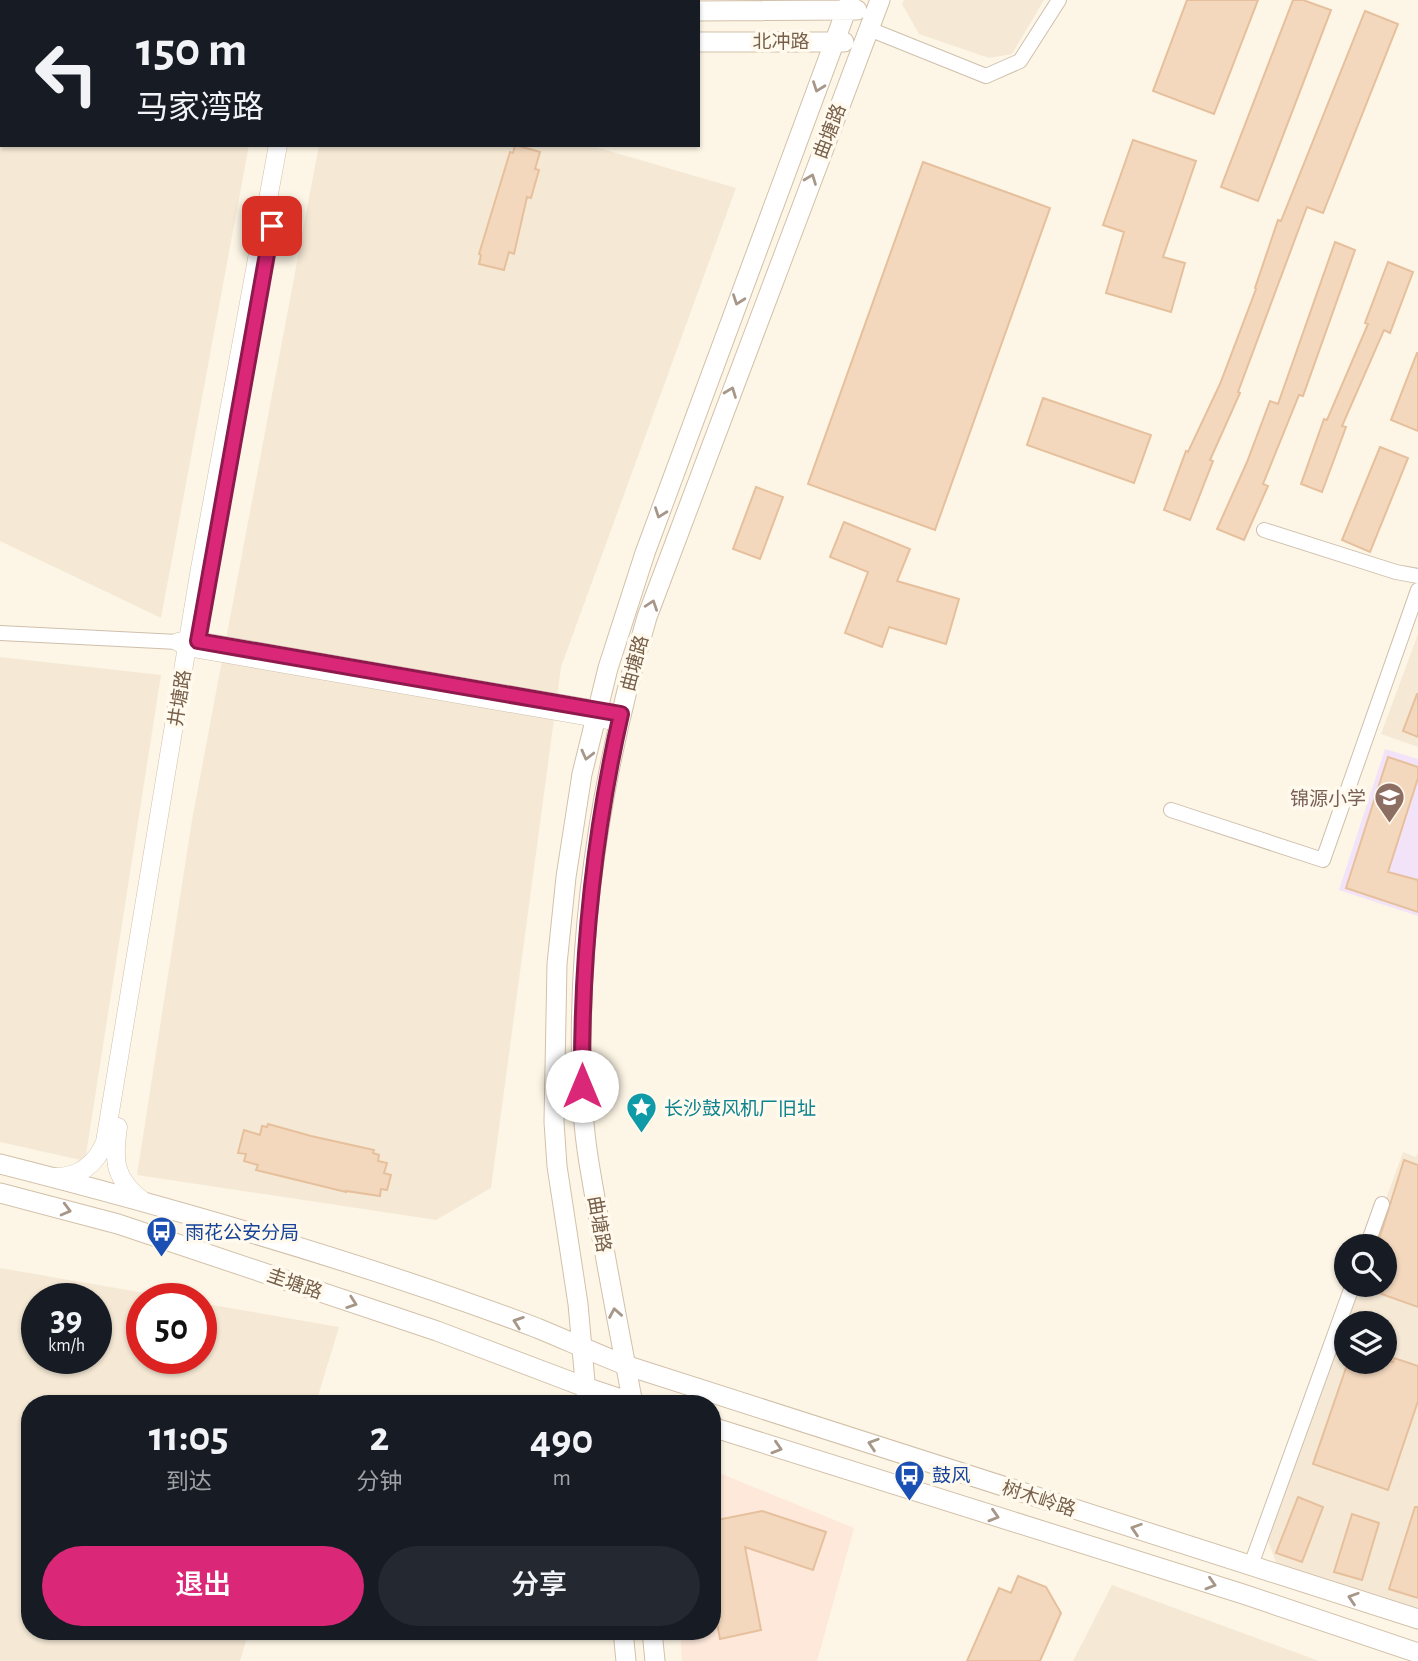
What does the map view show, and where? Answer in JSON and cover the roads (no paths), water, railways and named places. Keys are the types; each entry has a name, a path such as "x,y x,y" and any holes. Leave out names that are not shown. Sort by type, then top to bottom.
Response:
{"main road":[{"name":"北冲路","path":"700,11 849,5 872,20 835,41 700,42"},
{"name":"曲塘路","path":"586,1395 578,1304 557,1166 554,1122 557,964 566,877 582,774 608,668 645,553 849,5"},
{"name":"曲塘路","path":"632,1395 589,1159 582,1094 583,998 591,884 601,813 620,718 647,617 872,20"},
{"name":"圭塘路","path":"0,1164 143,1201 378,1273 581,1347"},
{"name":"圭塘路","path":"0,1193 118,1224 437,1331 586,1395"},
{"name":"树木岭路","path":"581,1347 625,1365 719,1395"},
{"name":"树木岭路","path":"721,1396 1418,1619"},
{"name":"树木岭路","path":"721,1430 1244,1594 1418,1653"},
{"path":"624,1640 626,1661"},
{"path":"653,1640 655,1661"}],"street":[{"path":"872,20 986,76 1020,61 1059,0"},
{"name":"井塘路","path":"51,1177 72,1176 83,1171 101,1152 106,1142 189,644 278,147"},
{"name":"井塘路","path":"143,1201 129,1188 117,1170 116,1145 189,644 288,147"},
{"path":"1264,530 1396,572 1418,576"},
{"path":"1171,810 1323,860 1418,590"},
{"path":"0,633 189,644 620,718"},
{"path":"1371,1234 1382,1204"},
{"path":"1251,1565 1348,1297"}],"place":[{"name":"锦源小学","path":"1389,825"},
{"name":"长沙鼓风机厂旧址","path":"641,1135"},
{"name":"雨花公安分局","path":"162,1259"},
{"name":"鼓风","path":"909,1502"}]}
